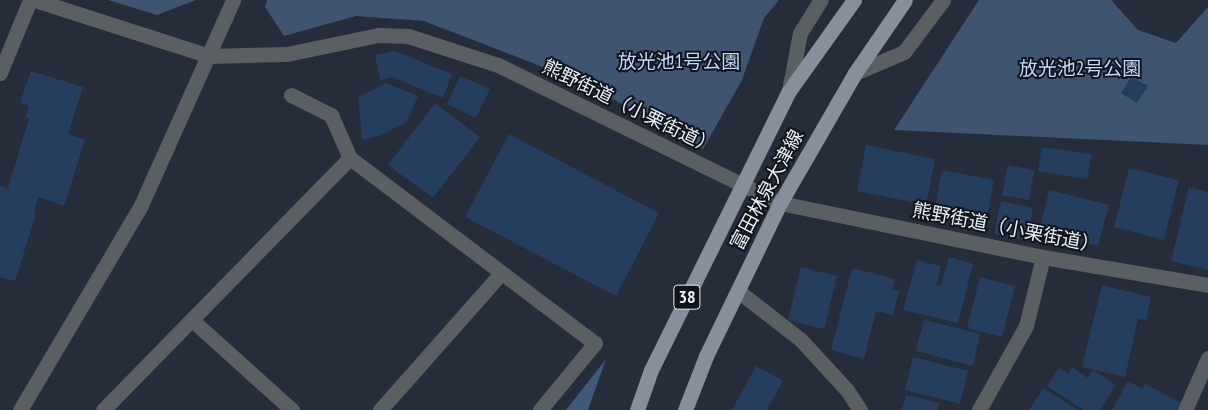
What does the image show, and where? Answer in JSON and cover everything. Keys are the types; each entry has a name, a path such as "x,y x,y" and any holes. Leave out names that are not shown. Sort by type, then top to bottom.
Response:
{"main road":[{"name":"富田林泉大津線","path":"637,410 652,370 740,185 789,91 854,0"},
{"name":"富田林泉大津線","path":"685,410 706,356 780,203 855,73 905,0"}],"street":[{"path":"0,73 30,0"},
{"name":"熊野街道（小栗街道）","path":"35,0 209,56 288,54 378,36 408,36 498,65 655,140 740,185 780,203 1043,257 1208,285"},
{"path":"20,410 141,205 233,0"},
{"path":"789,91 800,33 820,0"},
{"path":"855,73 904,52 942,0"},
{"path":"291,95 331,115 350,158 594,344 540,410"},
{"path":"103,410 350,158"},
{"path":"979,410 1026,326 1043,257"},
{"path":"380,410 501,273"},
{"path":"738,291 801,340 848,390 860,410"},
{"path":"192,320 292,410"},
{"path":"1186,410 1208,358"}],"green space":[{"path":"108,0 196,0 157,15"},
{"name":"放光池1号公園","path":"267,0 779,0 764,18 742,80 703,149 655,120 561,74 424,21 356,16 284,36 265,7"},
{"name":"放光池2号公園","path":"979,0 1111,0 1138,30 1176,43 1208,7 1208,145 894,130"}],"shaded area":[{"path":"606,359 588,410 566,410"}],"building":[{"path":"395,51 452,74 443,98 392,77 380,80 375,55"},
{"path":"31,71 83,87 68,134 85,140 64,206 38,197 34,213 36,214 15,281 0,277 0,186 8,188 29,119 25,118 29,106 20,103"},
{"path":"460,76 490,89 476,118 447,104"},
{"path":"1131,77 1148,86 1137,103 1121,93"},
{"path":"386,83 418,96 407,122 379,136 362,140 358,97"},
{"path":"435,103 480,137 433,198 388,165"},
{"path":"509,134 659,213 616,296 465,217"},
{"path":"866,145 935,159 926,205 857,191"},
{"path":"1042,147 1092,154 1087,179 1038,171"},
{"path":"1008,165 1034,170 1029,200 1002,195"},
{"path":"1129,168 1179,180 1164,240 1114,227"},
{"path":"942,170 994,180 986,223 934,213"},
{"path":"1189,187 1208,192 1208,270 1171,261"},
{"path":"1049,190 1109,205 1098,246 1039,231"},
{"path":"1001,201 1033,208 1027,240 994,234"},
{"path":"949,257 973,264 958,323 903,310 917,260 941,266 936,285 941,286"},
{"path":"801,267 837,276 824,329 788,320"},
{"path":"852,268 895,279 892,289 899,291 893,315 876,311 864,359 831,350"},
{"path":"980,277 1015,286 1002,337 967,328"},
{"path":"1102,285 1151,297 1146,320 1138,319 1125,377 1082,367"},
{"path":"924,320 980,334 973,366 916,351"},
{"path":"913,357 968,371 960,404 905,390"},
{"path":"756,366 783,381 767,410 732,410"},
{"path":"1072,367 1088,378 1093,370 1116,385 1100,410 1084,410 1047,386 1059,368 1068,374"},
{"path":"1128,381 1142,389 1145,384 1181,403 1177,410 1112,410"},
{"path":"1043,388 1078,410 1029,410"},
{"path":"906,395 939,403 937,410 902,410"}]}
